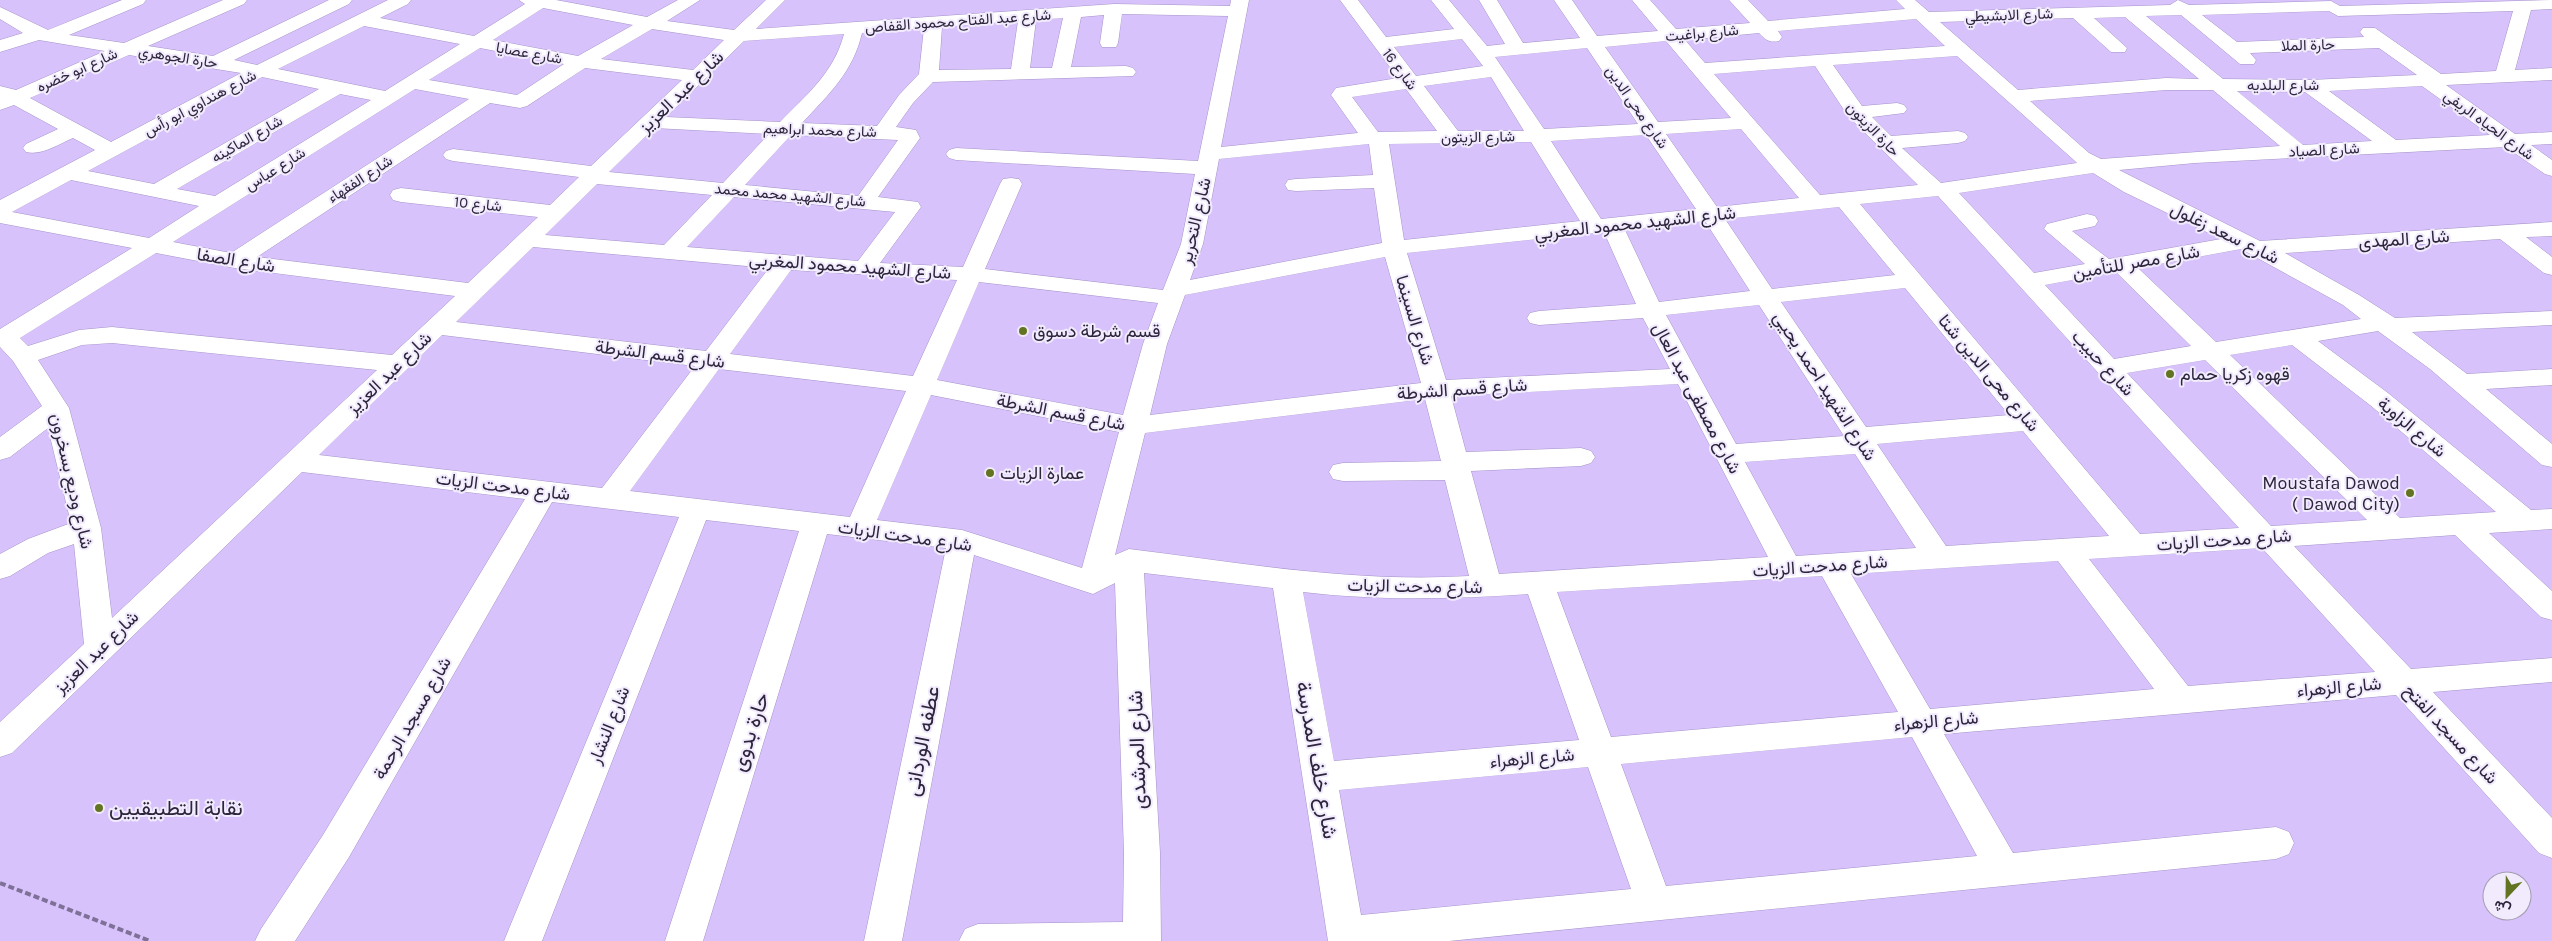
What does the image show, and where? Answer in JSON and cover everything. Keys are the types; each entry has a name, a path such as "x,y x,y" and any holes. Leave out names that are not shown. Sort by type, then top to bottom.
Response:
{"street":[{"path":"0,46 44,35 136,0"},
{"name":"شارع ابو خضره","path":"5,97 238,0"},
{"path":"215,62 343,0"},
{"name":"شارع هنداوي ابو رأس","path":"0,209 260,71 402,0"},
{"path":"412,83 514,102 525,100 581,62 596,56 648,23 691,0"},
{"name":"شارع عبد العزيز","path":"0,743 437,327 776,0"},
{"name":"شارع 16","path":"1349,0 1452,138"},
{"name":"شارع مصطفى عبد العال","path":"1440,0 1496,70 1538,136 1604,226 1651,310 1788,568"},
{"path":"1488,0 1494,0"},
{"path":"1488,0 1517,49"},
{"name":"شارع محى الدين","path":"1563,0 1711,214"},
{"path":"1641,0 1815,203"},
{"path":"1738,0 1796,62"},
{"path":"538,1 648,23 738,36"},
{"name":"شارع عباس","path":"2,335 220,204 389,98 538,1"},
{"path":"2504,76 2511,3"},
{"name":"شارع عبد الفتاح محمود القفاص","path":"738,36 1073,12 1241,4"},
{"name":"شارع التحرير","path":"1093,583 1154,344 1192,244 1241,4"},
{"name":"شارع الابشيطي","path":"1918,10 2078,13 2129,11 2179,5 2552,4"},
{"path":"2179,5 2279,86"},
{"name":"شارع الحياه الريفي","path":"2330,6 2383,42 2552,170"},
{"path":"1109,43 1114,10"},
{"name":"شارع براغيت","path":"1482,52 1764,28 1918,10"},
{"name":"شارع سعد زغلول","path":"1918,10 2070,148 2132,187 2316,279 2388,324 2462,382 2552,458"},
{"path":"2129,11 2298,151"},
{"name":"حارة الجوهري","path":"0,12 44,35 215,62 389,98"},
{"path":"1060,74 1073,12"},
{"path":"2078,13 2118,48"},
{"path":"1020,74 1028,16"},
{"name":"شارع عصايا","path":"361,20 473,43 581,62 698,76"},
{"path":"883,132 906,100 928,76 932,63 933,22"},
{"path":"670,252 841,67 848,54 854,28"},
{"path":"1380,43 1466,33"},
{"name":"حارة الملا","path":"2233,48 2383,42"},
{"path":"1700,69 1962,50"},
{"name":"حارة الزيتون","path":"1821,60 1831,81 1855,112 1885,143 1939,189"},
{"path":"1375,138 1342,94 1348,90 1496,70"},
{"path":"928,76 1126,72"},
{"name":"شارع البلديه","path":"2014,96 2141,85 2310,86 2552,74"},
{"path":"2310,86 2391,146"},
{"name":"شارع الماكينه","path":"158,191 336,87"},
{"path":"5,97 112,151"},
{"name":"شارع الفقهاء","path":"235,261 485,97"},
{"path":"1855,112 1897,109"},
{"name":"شارع محمد ابراهيم","path":"649,122 906,133 911,136 864,201"},
{"name":"شارع الزيتون","path":"956,154 1209,161 1375,138 1538,136 1746,123"},
{"path":"33,148 73,130"},
{"path":"1885,143 1958,137"},
{"name":"شارع السينما","path":"1375,138 1384,181 1394,248 1436,388 1487,587"},
{"name":"شارع الصياد","path":"2096,166 2195,157 2552,138"},
{"name":"شارع الشهيد محمد محمد","path":"453,155 594,175 907,205 910,209 864,269"},
{"name":"شارع الشهيد محمود المغربي","path":"527,240 864,269 971,274 1174,294 1394,248 2019,180 2096,166"},
{"path":"70,173 220,204"},
{"path":"1296,185 1384,181"},
{"path":"859,528 1011,184"},
{"name":"شارع حبيب","path":"1939,189 2028,281 2266,537"},
{"name":"شارع 10","path":"401,195 555,212"},
{"name":"شارع محى الدين شتا","path":"1846,200 2132,545"},
{"name":"شارع الشهيد احمد يحيي","path":"1711,214 1938,558"},
{"name":"شارع الصفا","path":"0,216 235,261 474,291"},
{"path":"2087,221 2055,229 2112,265 2211,351 2393,529"},
{"name":"شارع المهدى","path":"2250,245 2552,229"},
{"path":"2505,232 2552,268"},
{"name":"شارع مصر للتأمين","path":"2028,281 2112,265 2250,245"},
{"path":"609,499 785,262"},
{"path":"1539,318 1651,310 1912,280"},
{"path":"2108,368 2388,324 2552,318"},
{"name":"شارع قسم الشرطة","path":"437,327 922,385 1134,426 1436,388 1686,376"},
{"name":"شارع وديع بسخرون","path":"2,335 24,356 56,408 87,528 100,647"},
{"path":"24,356 79,338 112,335 398,364"},
{"name":"شارع الزاوية","path":"2297,337 2538,520"},
{"path":"2462,382 2552,377"},
{"path":"0,451 56,408"},
{"path":"1728,454 2030,422"},
{"path":"1343,472 1581,457"},
{"name":"شارع مدحت الزيات","path":"296,462 962,540 1093,583"},
{"name":"شارع مسجد الرحمة","path":"274,941 346,830 544,491"},
{"name":"شارع النشار","path":"523,941 696,509"},
{"name":"شارع مدحت الزيات","path":"1129,560 1386,588 1487,587 2538,520"},
{"name":"حارة بدوى","path":"684,941 816,523"},
{"path":"2462,525 2552,608"},
{"path":"0,568 38,546 87,528"},
{"name":"شارع مسجد الفتح","path":"2266,537 2552,842"},
{"name":"عطفه الوردانى","path":"883,941 962,540"},
{"path":"2066,550 2180,700"},
{"path":"1093,583 1129,560"},
{"name":"شارع المرشدى","path":"1129,560 1142,853 1142,940"},
{"path":"1831,565 2004,870"},
{"name":"شارع خلف المدرسة","path":"1286,578 1347,938"},
{"path":"1539,584 1654,904"},
{"name":"شارع الزهراء","path":"1320,777 2180,700 2552,670"},
{"path":"1347,938 1654,904 2276,843"},
{"path":"978,941 1142,940"}],"path":[{"path":"0,883 150,941"}],"place":[{"name":"قسم شرطة دسوق","path":"1023,331"},
{"name":"قهوه زكريا حمام","path":"2170,374"},
{"name":"عمارة الزيات","path":"990,473"},
{"name":"Moustafa Dawod ( Dawod City)","path":"2410,493"},
{"name":"نقابة التطبيقيين","path":"99,808"}]}
